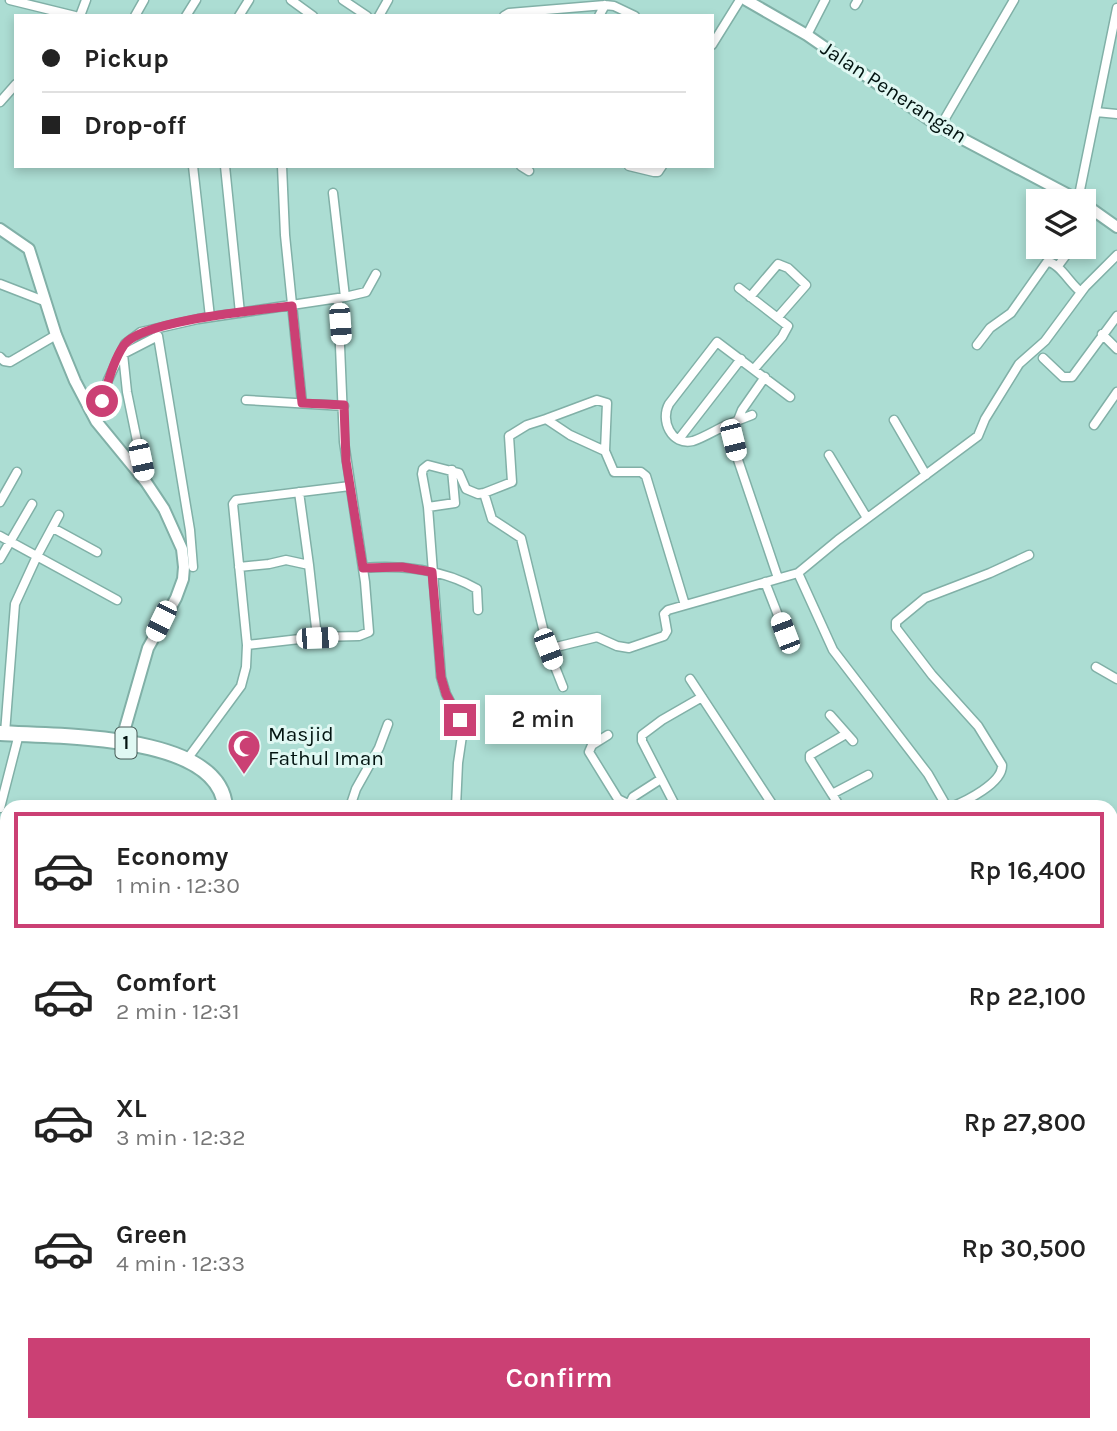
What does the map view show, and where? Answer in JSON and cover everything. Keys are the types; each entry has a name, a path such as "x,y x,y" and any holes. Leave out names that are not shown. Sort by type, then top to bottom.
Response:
{"highway":[{"name":"1","path":"8,733 121,742 188,758 210,775 224,800"}],"street":[{"path":"10,0 44,3 70,14"},
{"path":"291,0 301,3"},
{"path":"343,0 364,14"},
{"path":"714,42 740,0"},
{"name":"Jalan Penerangan","path":"746,0 807,36 940,127 1057,189"},
{"path":"807,36 825,0"},
{"path":"940,127 1013,0"},
{"path":"600,14 605,5"},
{"path":"507,14 605,5 631,14"},
{"path":"1082,189 1117,8"},
{"path":"0,102 14,86"},
{"path":"1096,112 1117,114"},
{"path":"193,168 210,317"},
{"path":"225,168 240,313"},
{"path":"282,168 302,403"},
{"path":"637,168 658,172 661,168"},
{"path":"247,645 359,636 369,632 363,568 344,442 341,298 333,193"},
{"name":"Jalan Penerangan","path":"1096,212 1117,227"},
{"path":"0,229 29,249 34,258 44,301 75,381 96,421 146,482 164,509 182,549 183,579 176,598 148,648 121,742"},
{"path":"548,649 597,637 629,648 664,636 667,631 664,617 666,611 798,573 978,436 985,419 1019,364 1051,334 1082,292 1117,255"},
{"path":"1058,267 1064,259"},
{"path":"977,345 990,328 1011,313 1045,263 1052,261 1070,283 1082,292"},
{"path":"750,297 778,264 809,282 778,317"},
{"path":"96,421 108,380 125,344 141,332 210,317 292,306 366,292 376,274"},
{"path":"0,284 44,301"},
{"path":"739,288 788,326 788,330 754,369"},
{"path":"1043,358 1063,377 1072,376 1117,316"},
{"path":"1102,334 1117,349"},
{"path":"0,357 10,362 56,335"},
{"path":"123,354 158,337 190,530 192,567"},
{"path":"752,415 692,441 679,439 666,427 664,413 717,342 790,397"},
{"path":"125,344 123,354 127,392 146,482"},
{"path":"679,439 741,359"},
{"path":"738,420 765,377"},
{"path":"1094,425 1117,392"},
{"path":"247,400 344,405"},
{"path":"456,800 462,736 460,720 446,694 441,677 423,469 432,465 459,473 466,489 478,494 509,485 513,480 508,440 513,432 597,400 607,403 604,451 614,472 641,472 646,477 685,605"},
{"path":"546,419 570,435 604,451"},
{"path":"894,419 926,475"},
{"path":"729,424 737,457 778,578"},
{"path":"830,455 867,518"},
{"path":"428,507 455,503 452,470"},
{"path":"0,502 17,472"},
{"path":"188,758 241,686 246,667 247,645 233,509 236,500 350,486"},
{"path":"299,492 317,638"},
{"path":"484,493 492,519 522,538 548,649 563,688"},
{"path":"0,559 32,504"},
{"path":"1,800 8,733 15,604 59,515"},
{"path":"53,528 97,552"},
{"path":"174,530 190,530"},
{"path":"0,536 117,600"},
{"path":"964,800 979,793 1000,775 1002,765 978,726 932,675 897,628 896,622 925,598 1029,555"},
{"path":"239,567 286,559 309,565"},
{"path":"363,568 402,567 432,572 477,589 478,610"},
{"path":"798,573 833,650 928,774 945,800"},
{"path":"765,582 785,633"},
{"path":"1096,667 1117,679"},
{"path":"690,679 769,800"},
{"path":"672,800 642,741 642,735 702,697"},
{"path":"830,715 853,741"},
{"path":"353,800 388,724"},
{"path":"836,800 810,760 810,755 846,734"},
{"path":"608,735 592,745 589,752 619,800"},
{"path":"832,794 868,775"},
{"path":"630,800 661,779"}],"place":[{"name":"Masjid Fathul Iman","path":"244,776"}],"route":[{"path":"102,401 108,380 125,344 141,332 198,319 292,306 302,403 344,405 346,461 363,568 402,567 432,572 441,677 446,694 460,720"}]}
